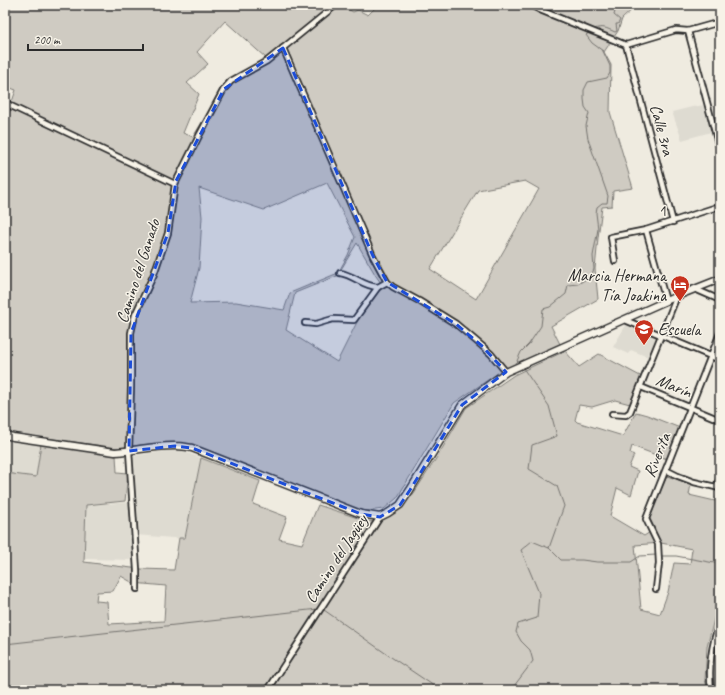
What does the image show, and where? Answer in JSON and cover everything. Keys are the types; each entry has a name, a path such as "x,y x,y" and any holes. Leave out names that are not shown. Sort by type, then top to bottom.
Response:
{"street":[{"name":"Camino del Ganado","path":"137,589 137,566 129,451 131,333 135,315 154,274 168,232 175,184 224,89 231,81 267,61 336,5"},
{"path":"531,5 626,45 676,30 688,31 720,22"},
{"path":"688,31 720,151"},
{"name":"Calle 3ra","path":"626,45 673,222"},
{"path":"283,48 373,256 387,282 392,287 456,324 491,354 506,372"},
{"path":"5,100 8,105 175,184"},
{"path":"5,112 8,105"},
{"name":"1","path":"615,261 611,237 646,230 720,206"},
{"path":"646,230 666,301"},
{"path":"340,273 370,286 378,287"},
{"name":"Camino del Jagüey","path":"268,690 380,517 400,504 410,490 462,405 506,372 677,296 720,279"},
{"path":"305,323 316,324 333,318 354,320 378,287 387,282"},
{"path":"695,289 720,300"},
{"path":"612,414 626,416 630,412 677,296"},
{"path":"625,320 720,360"},
{"name":"Riverita","path":"656,589 659,563 658,544 646,518 720,333"},
{"name":"Marín","path":"641,387 720,420"},
{"path":"5,435 115,452 154,447 175,446 192,448 361,514 380,517"},
{"path":"666,470 694,482 718,488 720,478"},
{"path":"711,690 711,658 715,634 720,621"}],"highlighted area":[{"path":"283,48 373,256 387,282 456,324 482,346 506,372 462,405 400,505 380,517 361,514 192,448 175,446 129,451 131,333 168,233 176,181 224,89"}],"shaded area":[{"path":"5,5 340,5 353,12 358,10 368,15 378,5 637,5 622,19 618,31 604,52 611,65 610,112 633,188 613,191 612,206 602,207 595,269 598,299 551,326 560,344 501,371 454,403 397,498 384,509 359,512 193,446 150,444 118,448 23,435 5,431 5,122 16,90 5,86 9,63 5,59","holes":["225,21 267,59 225,84 193,137 183,133 199,94 187,83 208,64 197,52","525,181 539,189 476,299 430,269 478,190","327,183 355,237 348,255 338,273 290,293 284,310 236,302 190,303 199,268 202,217 199,188 264,210","357,243 383,286 358,320 337,362 286,330 295,293 337,276"]},
{"path":"705,105 711,132 682,140 672,112"},
{"path":"626,325 656,337 648,357 631,350 628,354 613,347"},
{"path":"565,351 579,367 599,354 642,377 630,404 615,400 592,407 579,405 575,420 577,422 623,436 636,412 680,428 667,459 632,446 630,453 634,455 629,467 638,471 631,495 617,488 610,516 644,536 655,529 649,517 667,476 691,484 689,495 715,501 720,491 720,601 717,607 707,647 705,680 708,690 5,690 5,473 36,477 41,444 116,456 117,472 128,473 125,501 86,505 84,562 140,569 174,570 179,538 185,538 201,458 260,481 253,504 287,517 279,539 302,544 318,505 367,521 379,522 402,507 414,493 466,408 514,375","holes":["661,543 692,549 690,564 674,563 668,592 660,614 641,609 635,545","121,576 133,583 166,586 164,621 109,624 107,602 96,601 97,592 113,591"]},
{"path":"5,436 41,444 36,478 5,473"},
{"path":"177,449 201,458 185,539 136,535 137,560 84,559 86,505 134,502 132,456"},
{"path":"720,634 720,690 716,690 714,659"}],"waterway":[{"path":"594,29 602,28 615,32 617,31 616,24 618,24 620,20 614,15 616,8 614,6 604,5"},
{"path":"519,363 517,361 521,352 529,344 541,326 543,309 550,307 566,294 568,285 578,284 591,276 594,269 593,256 598,229 596,213 597,207 602,203 607,203 608,196 588,139 586,126 589,113 585,107 584,90 588,82 607,78 610,73 610,66 603,51 592,43 586,35 590,32"},
{"path":"513,690 514,686 533,661 530,650 521,641 516,632 518,624 537,618 539,593 521,550 532,541 549,548 564,506 557,486 529,469 532,445 557,436 549,406 523,368"},
{"path":"549,548 561,560 631,562 640,556 656,555"},
{"path":"661,556 676,556 720,564"},
{"path":"5,644 318,609"},
{"path":"322,610 440,690"}],"place":[{"name":"Marcia Hermana Tía Joakina","path":"680,302"},
{"name":"Escuela","path":"644,346"}]}
